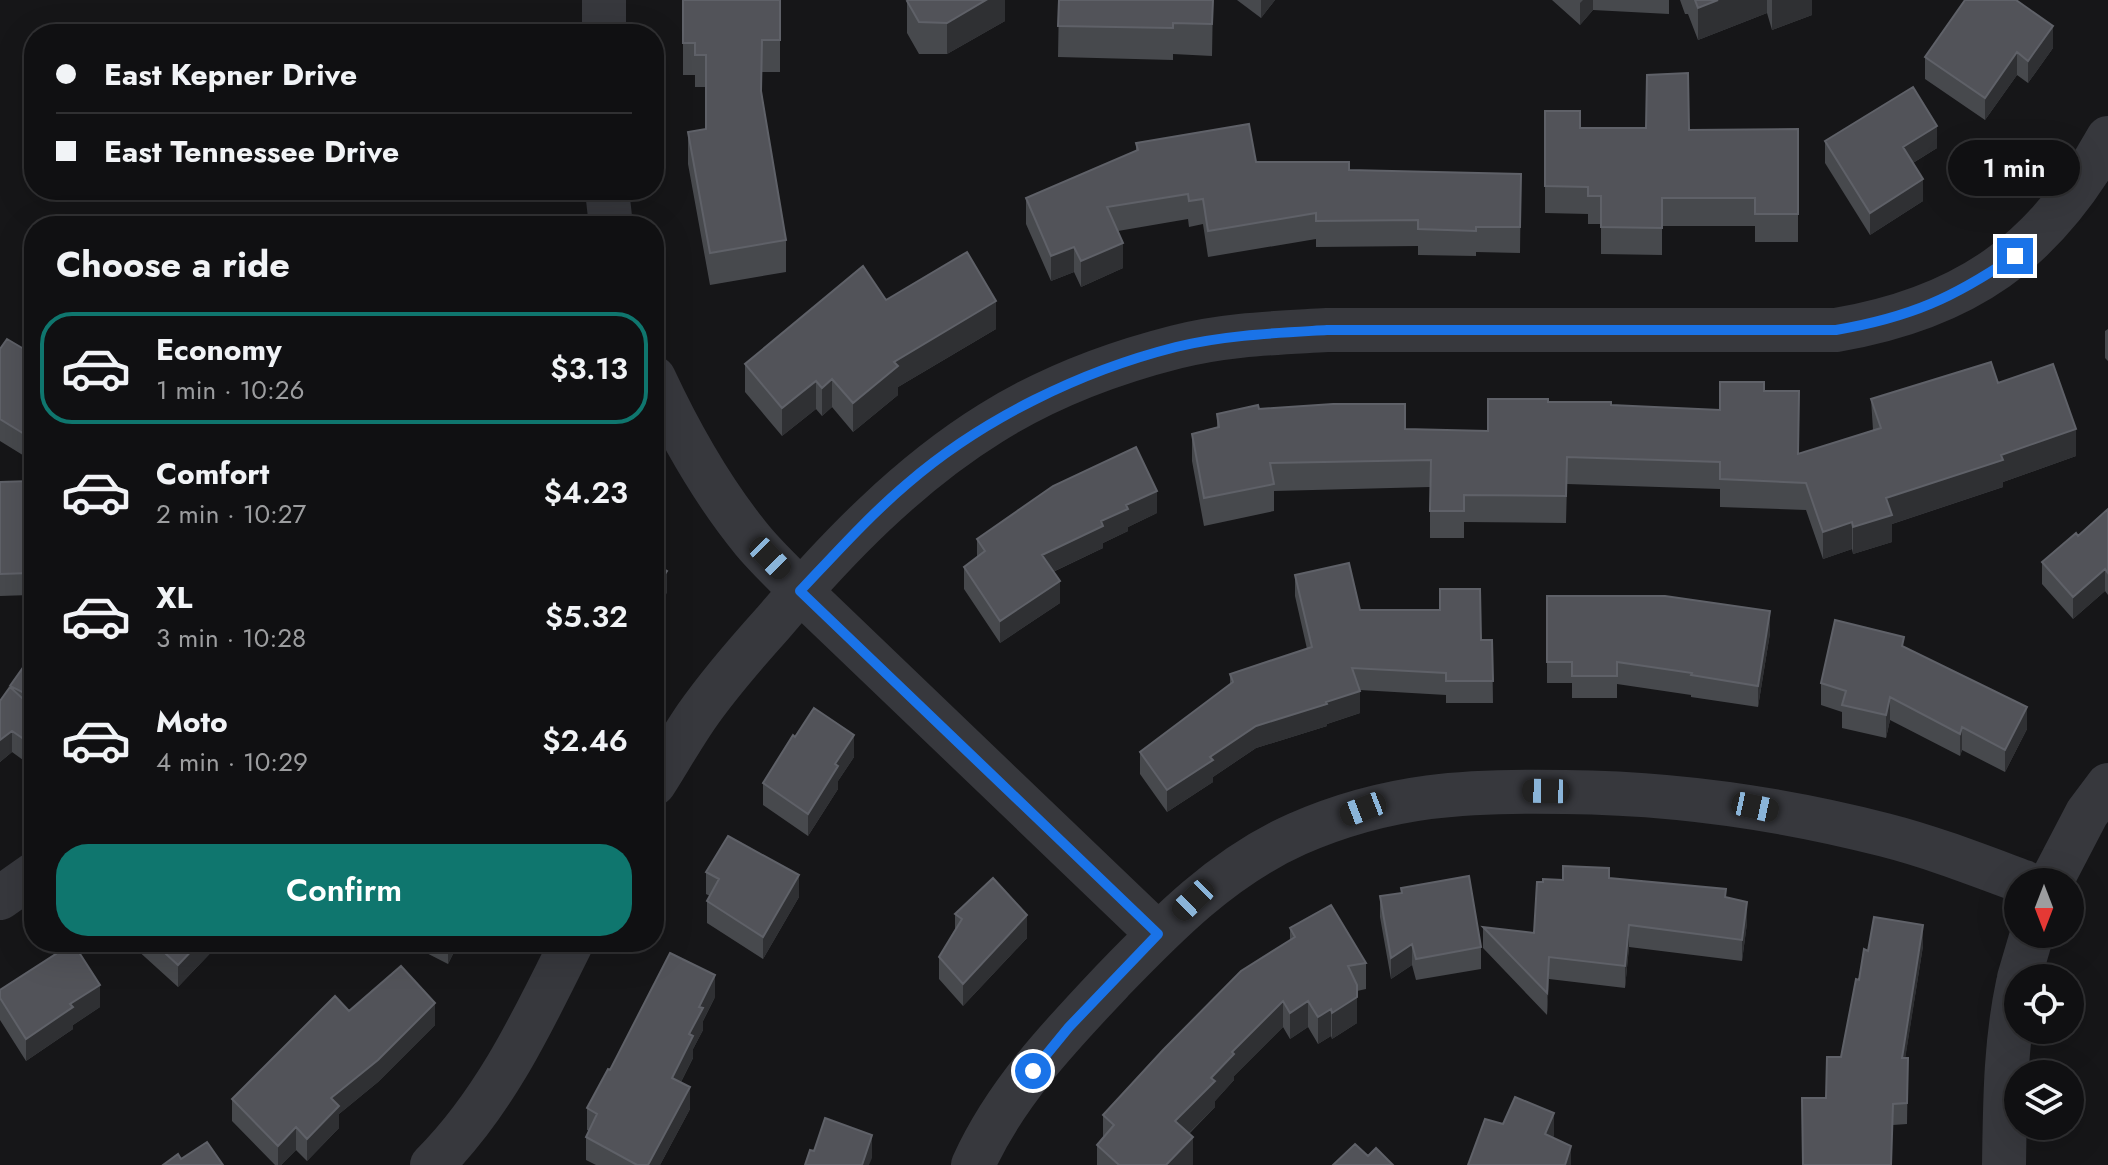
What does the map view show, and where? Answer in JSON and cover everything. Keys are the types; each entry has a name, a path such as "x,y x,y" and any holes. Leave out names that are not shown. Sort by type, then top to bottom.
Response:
{"street":[{"path":"604,0 604,24"},
{"path":"664,768 696,717 730,672 800,591 909,482 979,431 1051,391 1114,366 1178,346 1244,335 1327,330 1836,330 1871,324 1923,309 1971,286 2015,256 2054,219 2087,177 2108,138"},
{"path":"664,399 714,489 754,542 800,591 1158,934"},
{"path":"2058,868 2087,813 2108,785"},
{"path":"973,1165 1014,1093 1069,1027 1193,900 1232,870 1295,835 1363,809 1434,795 1494,791 1624,793 1755,807 1885,835 2004,875"},
{"path":"0,898 24,881"},
{"path":"432,1165 496,1086 567,952"},
{"path":"2004,1165 2008,1044"}],"building":[{"path":"683,0 780,0 780,40 762,40 761,91 786,240 710,253 688,132 706,129 706,55 695,55 695,43 683,43"},
{"path":"909,0 986,0 947,23 919,22"},
{"path":"1059,0 1213,0 1212,24 1173,23 1173,28 1058,26"},
{"path":"1695,0 1718,0 1698,8"},
{"path":"1965,0 2016,0 2053,26 2028,61 2017,52 1985,98 1925,57"},
{"path":"1688,73 1689,130 1798,129 1798,214 1755,214 1755,198 1662,198 1662,228 1601,227 1601,196 1588,196 1588,187 1545,186 1545,111 1580,111 1580,128 1646,128 1647,75"},
{"path":"1913,87 1937,126 1903,147 1923,179 1870,213 1825,141"},
{"path":"1249,124 1256,162 1349,162 1349,170 1521,174 1520,227 1476,227 1476,231 1418,229 1418,220 1316,221 1316,213 1208,231 1203,199 1189,201 1188,194 1107,207 1123,243 1081,261 1074,247 1051,256 1026,198 1138,150 1136,143"},
{"path":"967,252 996,301 894,362 898,366 853,403 832,379 822,388 816,381 782,408 745,364 863,266 886,300"},
{"path":"7,339 24,349 24,434 0,419 0,349"},
{"path":"1991,362 1998,383 2053,364 2076,429 2001,455 2003,460 1886,498 1892,515 1853,527 1852,522 1823,532 1806,483 1720,479 1720,462 1567,457 1566,496 1464,495 1464,511 1430,511 1431,460 1270,463 1274,484 1204,498 1192,434 1219,427 1217,414 1258,405 1259,409 1333,404 1405,404 1405,429 1488,431 1488,399 1548,399 1548,402 1611,402 1611,405 1720,410 1720,382 1764,382 1764,391 1799,391 1798,454 1881,428 1871,399"},
{"path":"1136,447 1157,491 1101,521 1103,526 1042,555 1060,581 1000,621 964,567 985,551 977,539 1053,486"},
{"path":"24,481 24,573 0,574 0,482"},
{"path":"2108,509 2108,573 2105,569 2073,597 2042,562"},
{"path":"1349,563 1360,610 1440,610 1440,589 1480,589 1481,640 1492,640 1493,681 1446,681 1446,673 1352,668 1360,691 1256,726 1210,757 1213,760 1167,790 1140,752 1233,682 1230,674 1312,647 1295,575"},
{"path":"1547,596 1665,596 1770,611 1758,686 1617,662 1617,676 1572,676 1572,662 1547,662"},
{"path":"1835,620 1904,637 1902,646 2027,707 2005,750 1962,727 1960,734 1890,697 1886,715 1842,705 1846,691 1821,683"},
{"path":"24,666 24,693 10,686"},
{"path":"10,687 24,700 24,739 12,731 0,740 0,701"},
{"path":"814,708 854,735 808,814 763,783"},
{"path":"728,836 799,875 763,937 707,901 719,879 706,872"},
{"path":"1563,866 1609,868 1609,878 1726,889 1725,897 1747,902 1742,940 1629,925 1625,966 1549,957 1547,993 1483,927 1534,933 1537,882 1543,882 1543,879 1563,880"},
{"path":"1469,876 1481,947 1416,959 1412,944 1391,958 1380,896 1402,893 1401,888"},
{"path":"993,878 1027,915 963,984 939,957 962,919 955,914"},
{"path":"1331,905 1366,963 1348,966 1357,985 1357,997 1332,1013 1331,1009 1318,1017 1308,1001 1290,1013 1283,1001 1232,1052 1234,1054 1211,1078 1215,1081 1175,1121 1193,1137 1166,1165 1119,1165 1097,1145 1114,1125 1103,1115 1241,971 1295,937 1290,928"},
{"path":"1874,917 1923,925 1902,1058 1908,1058 1907,1103 1893,1104 1891,1165 1803,1165 1802,1098 1826,1098 1827,1057 1841,1057 1856,979 1859,980 1864,949 1868,951"},
{"path":"59,952 79,952 100,985 26,1039 0,998 0,990"},
{"path":"164,952 190,952 178,965"},
{"path":"670,953 715,975 689,1034 693,1036 672,1078 690,1087 648,1165 637,1165 586,1137 597,1114 587,1108"},
{"path":"401,966 435,1003 378,1060 331,1098 339,1106 307,1139 296,1127 278,1146 232,1099 335,996 349,1011"},
{"path":"1515,1097 1554,1113 1545,1134 1571,1146 1565,1165 1468,1165 1485,1119 1503,1124"},
{"path":"825,1118 872,1135 862,1165 805,1165 810,1150 814,1151"},
{"path":"207,1142 223,1165 163,1165 178,1154 181,1159"},
{"path":"1355,1144 1368,1156 1376,1148 1393,1165 1333,1165"}],"route":[{"path":"1033,1071 1069,1027 1158,934 800,591 909,482 991,423 1051,391 1114,366 1178,346 1244,335 1327,330 1836,330 1923,309 1971,286 2015,256"}]}
